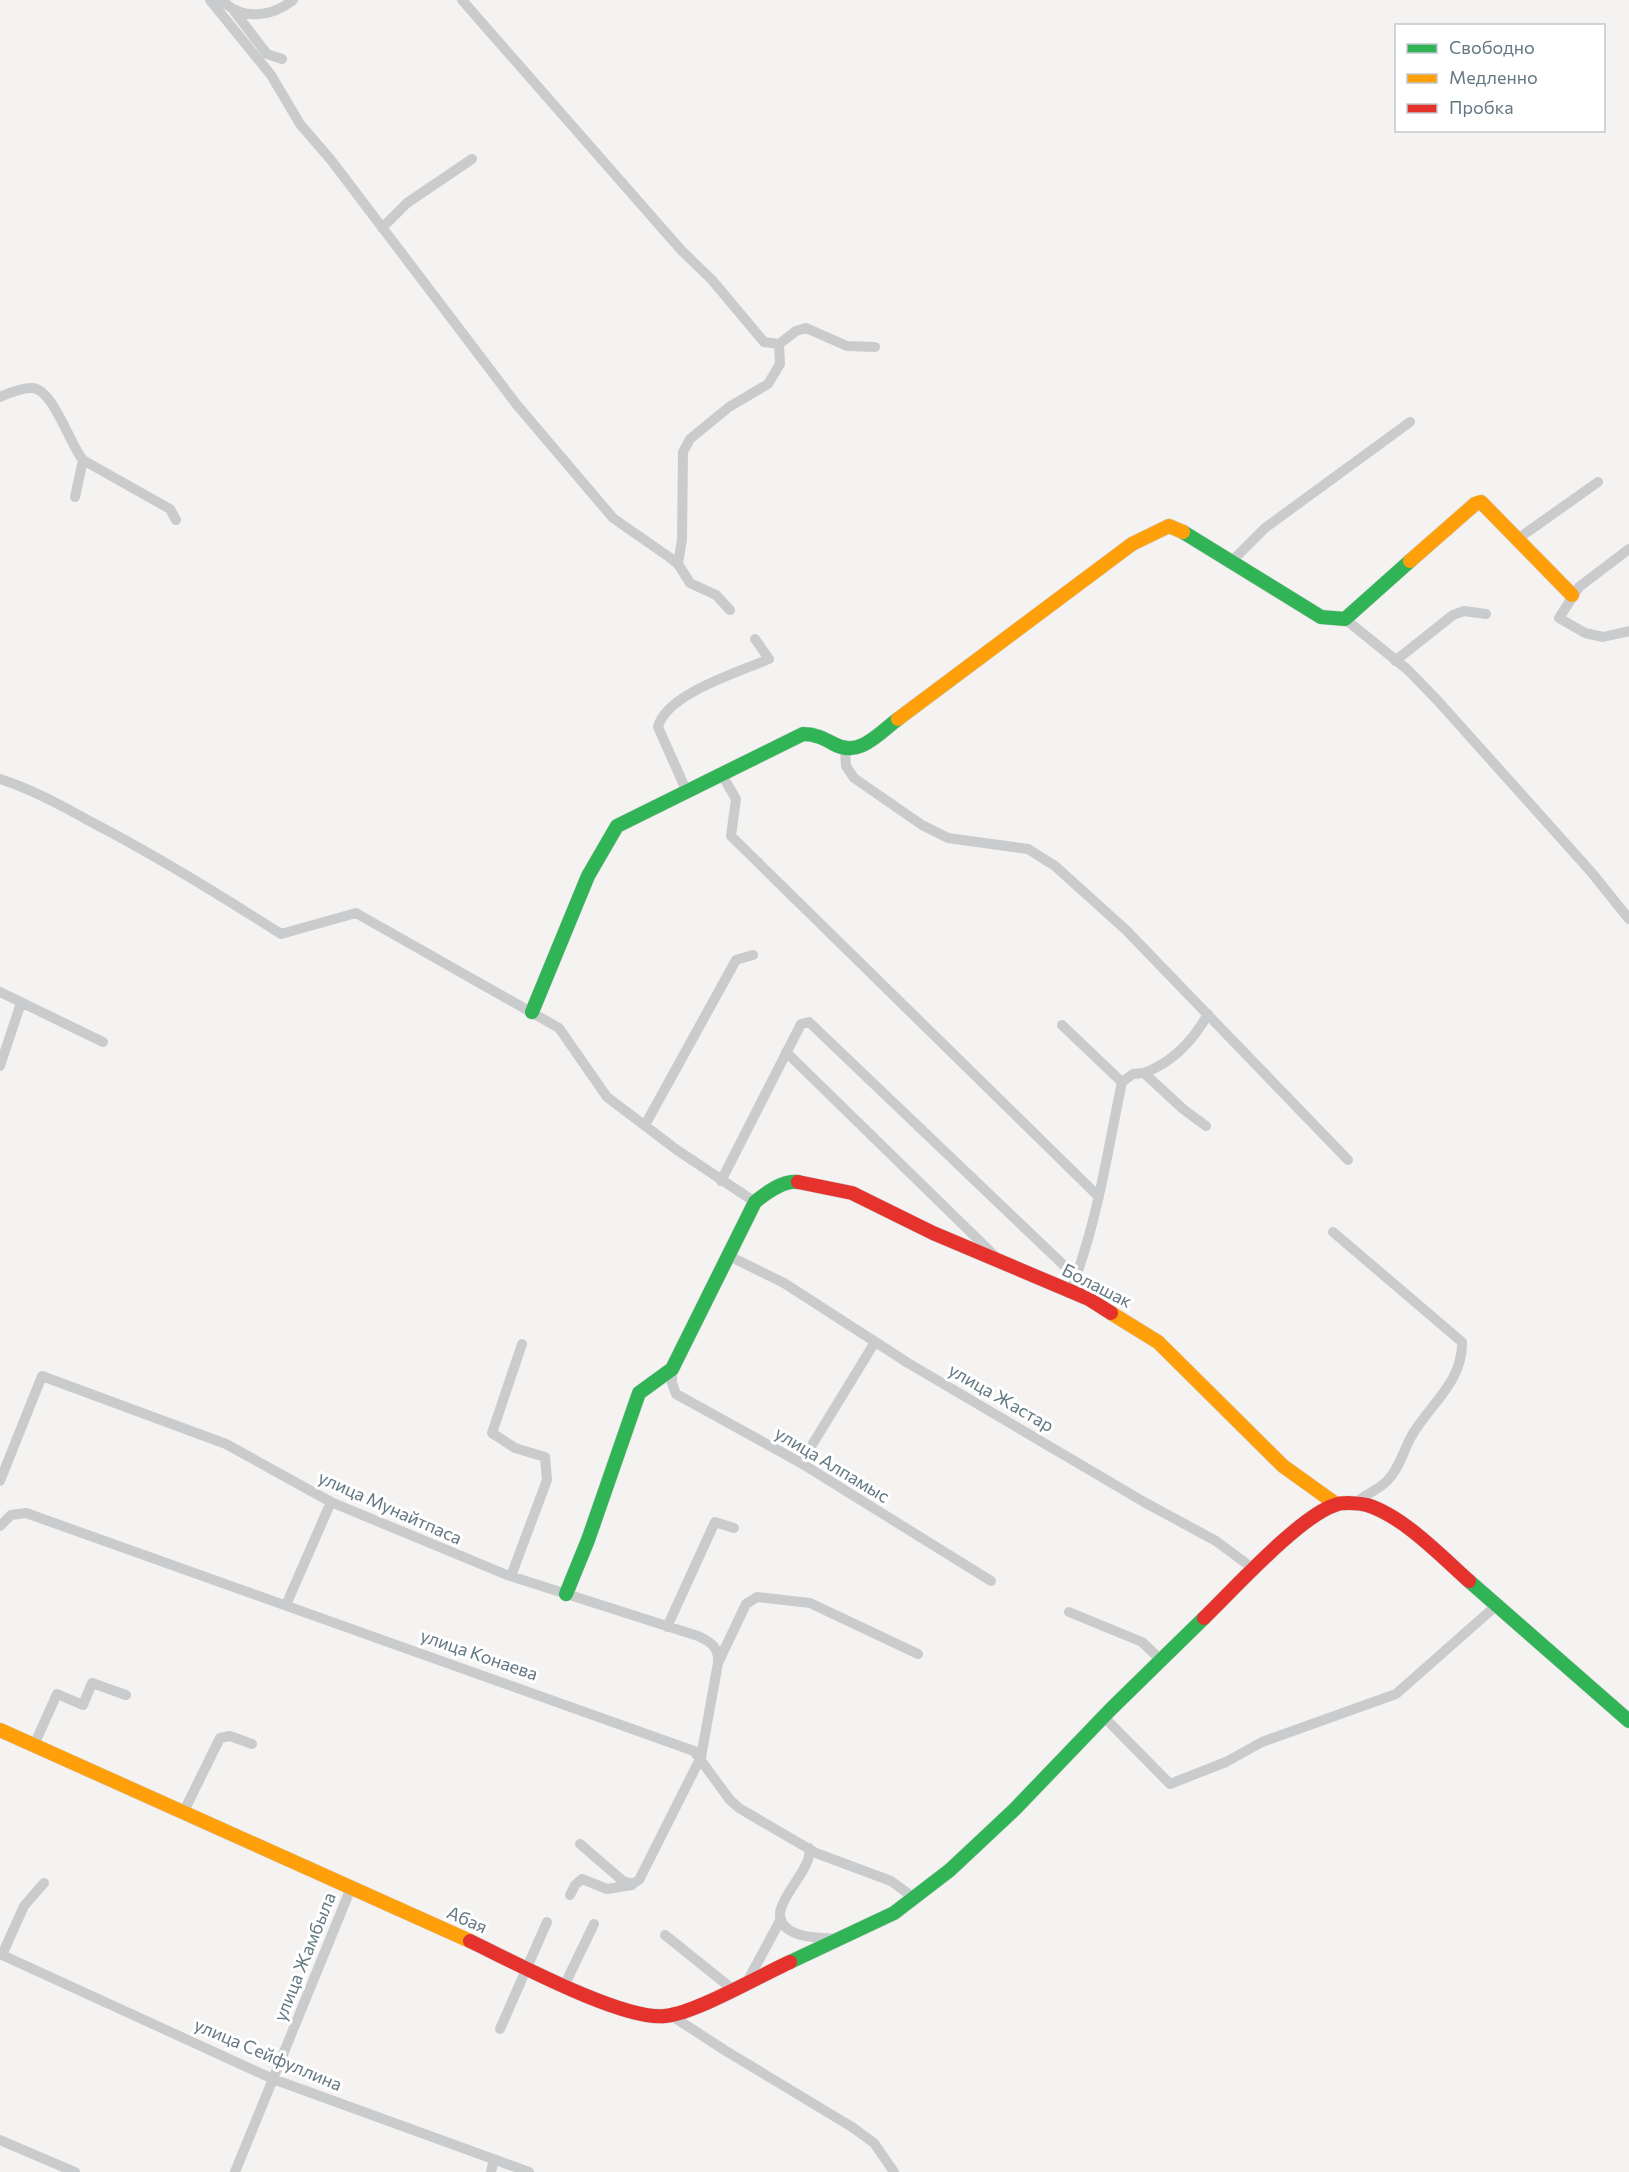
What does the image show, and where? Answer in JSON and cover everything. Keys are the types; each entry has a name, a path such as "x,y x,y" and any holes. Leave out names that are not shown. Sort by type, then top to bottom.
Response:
{"street":[{"path":"210,0 271,75 300,124 331,160 517,405 613,518 678,564 690,583 716,595 730,610"},
{"path":"222,0 234,11 267,54 282,59"},
{"path":"234,11 243,15 270,12 293,0"},
{"path":"462,0 681,249 712,280 764,342 779,344 796,331 806,328 848,346 875,347"},
{"path":"382,228 406,203 472,159"},
{"path":"678,564 682,539 681,466 683,452 690,439 729,407 768,384 780,364 779,344"},
{"path":"0,397 33,387 42,390 62,421 74,449 84,460 170,509 176,520"},
{"path":"1232,561 1265,528 1410,422"},
{"path":"75,497 84,460"},
{"path":"1519,538 1598,482"},
{"path":"1345,619 1475,504 1481,502 1519,538 1534,558 1572,595"},
{"path":"532,1012 588,876 617,826 803,734 813,732 845,750 858,749 1148,535 1169,526 1190,535 1321,617 1345,619 1408,670 1465,729 1599,881 1629,919"},
{"path":"1629,549 1594,573 1572,595 1559,618 1585,633 1603,638 1629,631"},
{"path":"1395,661 1452,615 1464,612 1486,614"},
{"path":"687,792 658,727 659,720 663,713 685,696 769,659 755,639"},
{"path":"845,750 846,766 854,778 922,825 948,838 1028,849 1055,866 1126,930 1348,1160"},
{"path":"722,775 735,800 731,836 1098,1196"},
{"path":"0,779 26,787 119,836 217,893 281,934 356,913 559,1028 607,1097 721,1181 755,1202 672,1369 664,1376 645,1384 639,1393 592,1529 566,1594"},
{"path":"645,1125 736,960 753,955"},
{"path":"0,992 103,1042"},
{"path":"0,1066 21,1003"},
{"path":"721,1181 801,1024 809,1022 817,1027 1073,1284 1096,1218 1098,1196 1122,1082 1133,1074 1155,1069 1190,1042 1208,1014"},
{"path":"1062,1024 1122,1082"},
{"path":"786,1052 1001,1262"},
{"path":"1144,1073 1183,1109 1206,1126"},
{"name":"Болашак","path":"755,1202 768,1192 793,1181 852,1193 1001,1262 1073,1284 1158,1342 1202,1383 1283,1466 1336,1504"},
{"path":"1333,1232 1462,1342 1456,1372 1448,1388 1420,1423 1393,1474 1385,1484 1353,1505"},
{"name":"улица Жастар","path":"729,1256 784,1283 874,1342 1144,1502 1216,1541 1255,1570"},
{"path":"801,1463 874,1342"},
{"path":"511,1576 547,1473 545,1456 516,1448 492,1433 522,1344"},
{"name":"улица Алпамыс","path":"672,1369 672,1383 676,1394 801,1463 991,1581"},
{"name":"улица Мунайтпаса","path":"0,1481 42,1376 226,1444 331,1502 511,1576 709,1641 716,1649 718,1663"},
{"path":"286,1605 331,1502"},
{"path":"672,2016 894,1913 950,1870 1015,1809 1161,1660 1297,1529 1336,1504 1365,1505 1391,1517 1420,1538 1629,1721"},
{"name":"улица Конаева","path":"0,1526 11,1515 26,1513 694,1751 701,1757 730,1800 809,1848 891,1881 913,1897"},
{"path":"667,1627 716,1522 734,1528"},
{"path":"570,1895 575,1885 582,1879 607,1889 632,1884 647,1867 701,1757 718,1663 746,1604 757,1597 810,1603 918,1654"},
{"path":"1104,1717 1170,1784 1226,1762 1262,1743 1396,1694 1498,1604"},
{"path":"1069,1612 1142,1642 1161,1660"},
{"path":"34,1745 57,1694 83,1705 92,1683 126,1695"},
{"name":"Абая","path":"0,1730 184,1811 603,2002 652,2017 672,2016"},
{"path":"184,1811 220,1738 230,1736 252,1744"},
{"path":"580,1844 623,1881 632,1884"},
{"path":"809,1848 809,1863 785,1896 780,1909 781,1919 787,1929 797,1934 838,1939"},
{"path":"1,1955 24,1906 44,1883"},
{"name":"улица Жамбыла","path":"236,2172 351,1887"},
{"path":"748,1980 781,1919"},
{"path":"500,2029 547,1922"},
{"path":"565,1984 594,1924"},
{"path":"665,1935 731,1988"},
{"name":"улица Сейфуллина","path":"1,1955 273,2079 529,2172"},
{"path":"672,2016 852,2127 874,2143 894,2172"},
{"path":"0,2140 75,2172"},
{"path":"491,2172 494,2159"}],"traffic: fast":[{"path":"1183,532 1321,617 1345,619 1410,561"},
{"path":"532,1012 588,876 617,826 803,734 819,737 843,748 852,748 876,737 898,719"},
{"path":"566,1594 588,1540 639,1393 672,1369 755,1202 781,1185 798,1182"},
{"path":"1469,1581 1629,1721"},
{"path":"790,1962 894,1913 950,1870 1015,1809 1111,1709 1204,1618"}],"traffic: slow":[{"path":"1410,561 1475,504 1481,502 1572,595"},
{"path":"898,719 1132,544 1169,526 1183,532"},
{"path":"1111,1313 1158,1342 1283,1466 1336,1504"},
{"path":"0,1730 470,1941"}],"traffic: jam":[{"path":"798,1182 852,1193 933,1233 1089,1299 1111,1313"},
{"path":"1204,1618 1286,1538 1320,1512 1342,1503 1367,1505 1381,1510 1408,1527 1469,1581"},
{"path":"470,1941 596,2000 646,2015 665,2016 693,2008 790,1962"}]}
